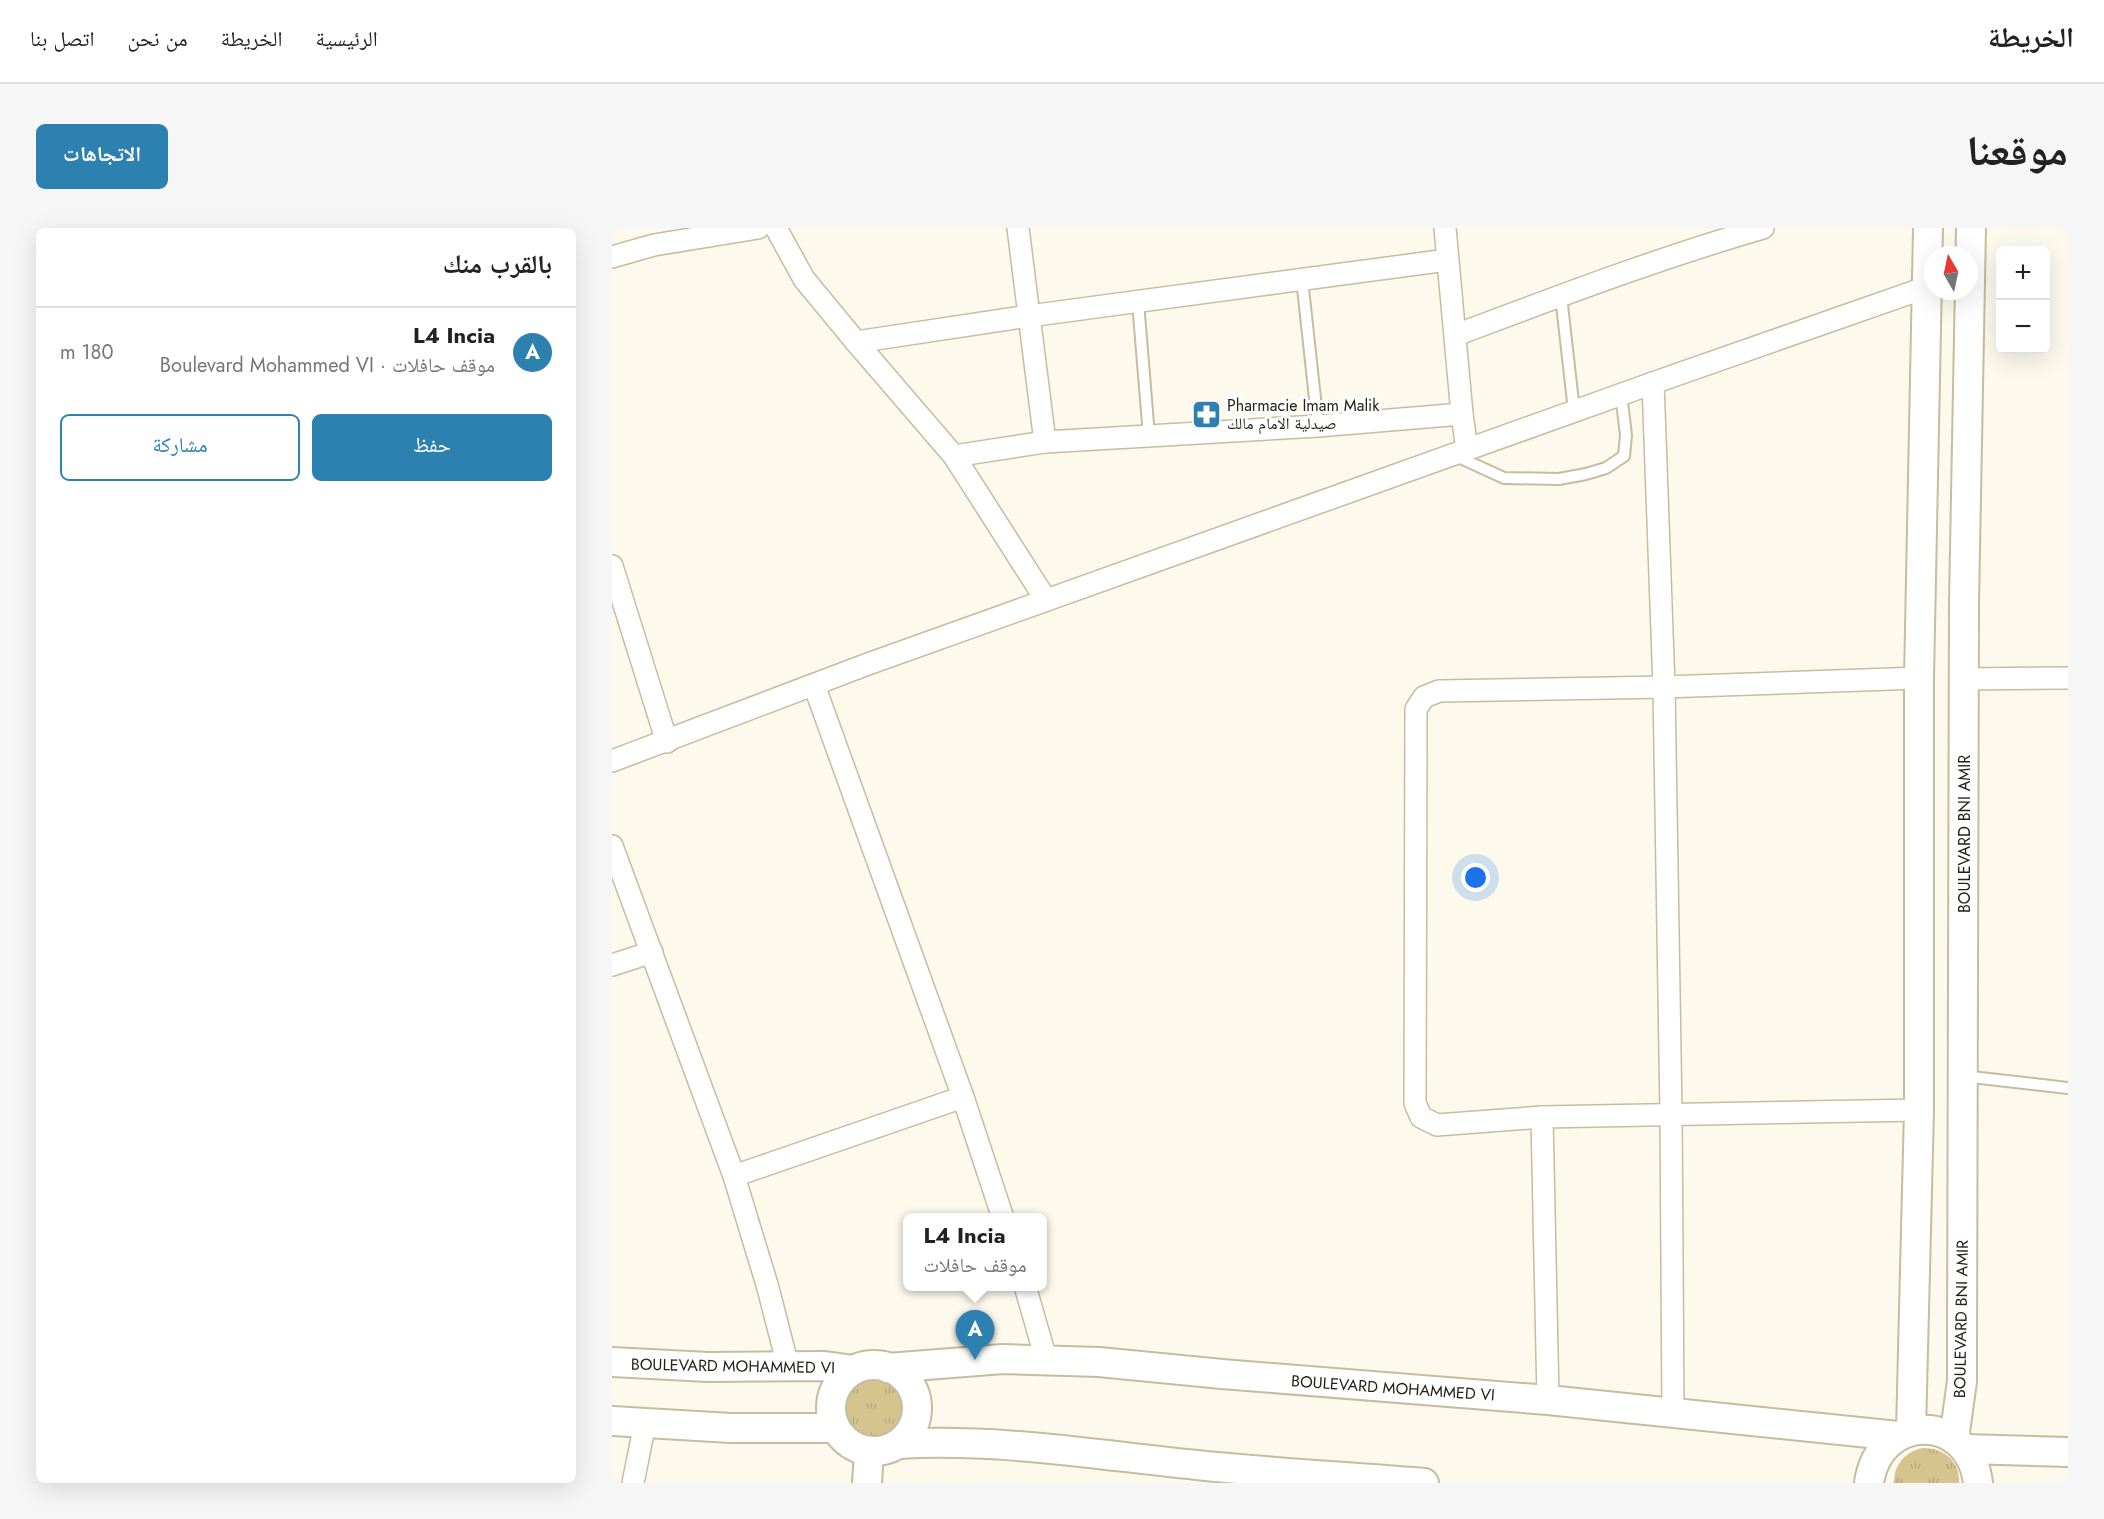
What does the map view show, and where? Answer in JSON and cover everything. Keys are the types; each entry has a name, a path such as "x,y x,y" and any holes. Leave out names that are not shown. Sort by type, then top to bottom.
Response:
{"main road":[{"path":"1928,228 1929,246"},
{"name":"BOULEVARD BNI AMIR","path":"1971,228 1971,246"},
{"path":"1869,1483 1876,1456 1886,1445 1905,1434 1919,1110 1919,678 1930,300"},
{"name":"BOULEVARD BNI AMIR","path":"1960,1444 1964,603 1970,300"},
{"name":"BOULEVARD MOHAMMED VI","path":"888,1368 975,1360 1046,1359 1548,1400 1905,1434 1926,1430 1941,1432 1960,1444"},
{"name":"BOULEVARD MOHAMMED VI","path":"612,1362 708,1367 825,1366 854,1370"},
{"path":"871,1365 888,1368 900,1374 910,1384 917,1410 915,1423 908,1435 898,1444 884,1450 869,1451 849,1444 836,1428 831,1415 831,1402 835,1389 854,1370 871,1365"},
{"path":"612,1421 742,1428 836,1428"},
{"path":"898,1444 930,1442 1012,1444 1206,1474 1424,1483"},
{"path":"1960,1444 2068,1452"},
{"path":"1960,1444 1976,1468 1978,1483"},
{"path":"867,1483 869,1451"}],"street":[{"path":"612,257 686,234 758,228"},
{"path":"776,228 804,279 954,456 1046,600"},
{"path":"1018,228 1045,442"},
{"path":"1445,228 1462,414 1461,453"},
{"path":"1456,335 1725,233 1763,228"},
{"path":"856,342 1029,316 1447,260"},
{"path":"612,761 1046,600 1924,287"},
{"path":"1653,383 1664,687 1673,1412"},
{"path":"954,456 1045,442 1318,426 1462,414"},
{"path":"612,566 667,742"},
{"path":"1919,678 1664,687 1439,691 1424,697 1416,709 1415,1104 1421,1117 1437,1125 1542,1117 1919,1110"},
{"path":"1964,679 2068,678"},
{"path":"814,686 963,1097 1001,1213"},
{"path":"612,846 734,1176 781,1332 788,1366"},
{"path":"612,965 652,952"},
{"path":"734,1176 963,1097"},
{"path":"1542,1117 1548,1400"},
{"path":"1026,1291 1046,1359"},
{"path":"633,1483 645,1423"}],"lane":[{"path":"1302,279 1318,426"},
{"path":"1561,296 1574,411"},
{"path":"1138,302 1149,436"},
{"path":"1461,453 1504,478 1559,479 1606,468 1624,456 1626,435 1621,394"},
{"path":"1963,1076 2068,1088"}],"green space":[{"path":"870,1372 882,1372 899,1381 906,1392 908,1404 906,1416 899,1427 882,1436 870,1436 858,1431 849,1422 844,1410 844,1398 849,1386 858,1377"},
{"path":"1923,1448 1938,1450 1949,1457 1957,1468 1959,1483 1894,1483 1896,1470 1902,1460 1911,1452"}],"place":[{"name":"Pharmacie Imam Malik صيدلية الامام مالك","path":"1206,414"},
{"name":"L4 Incia","path":"975,1360"}]}
